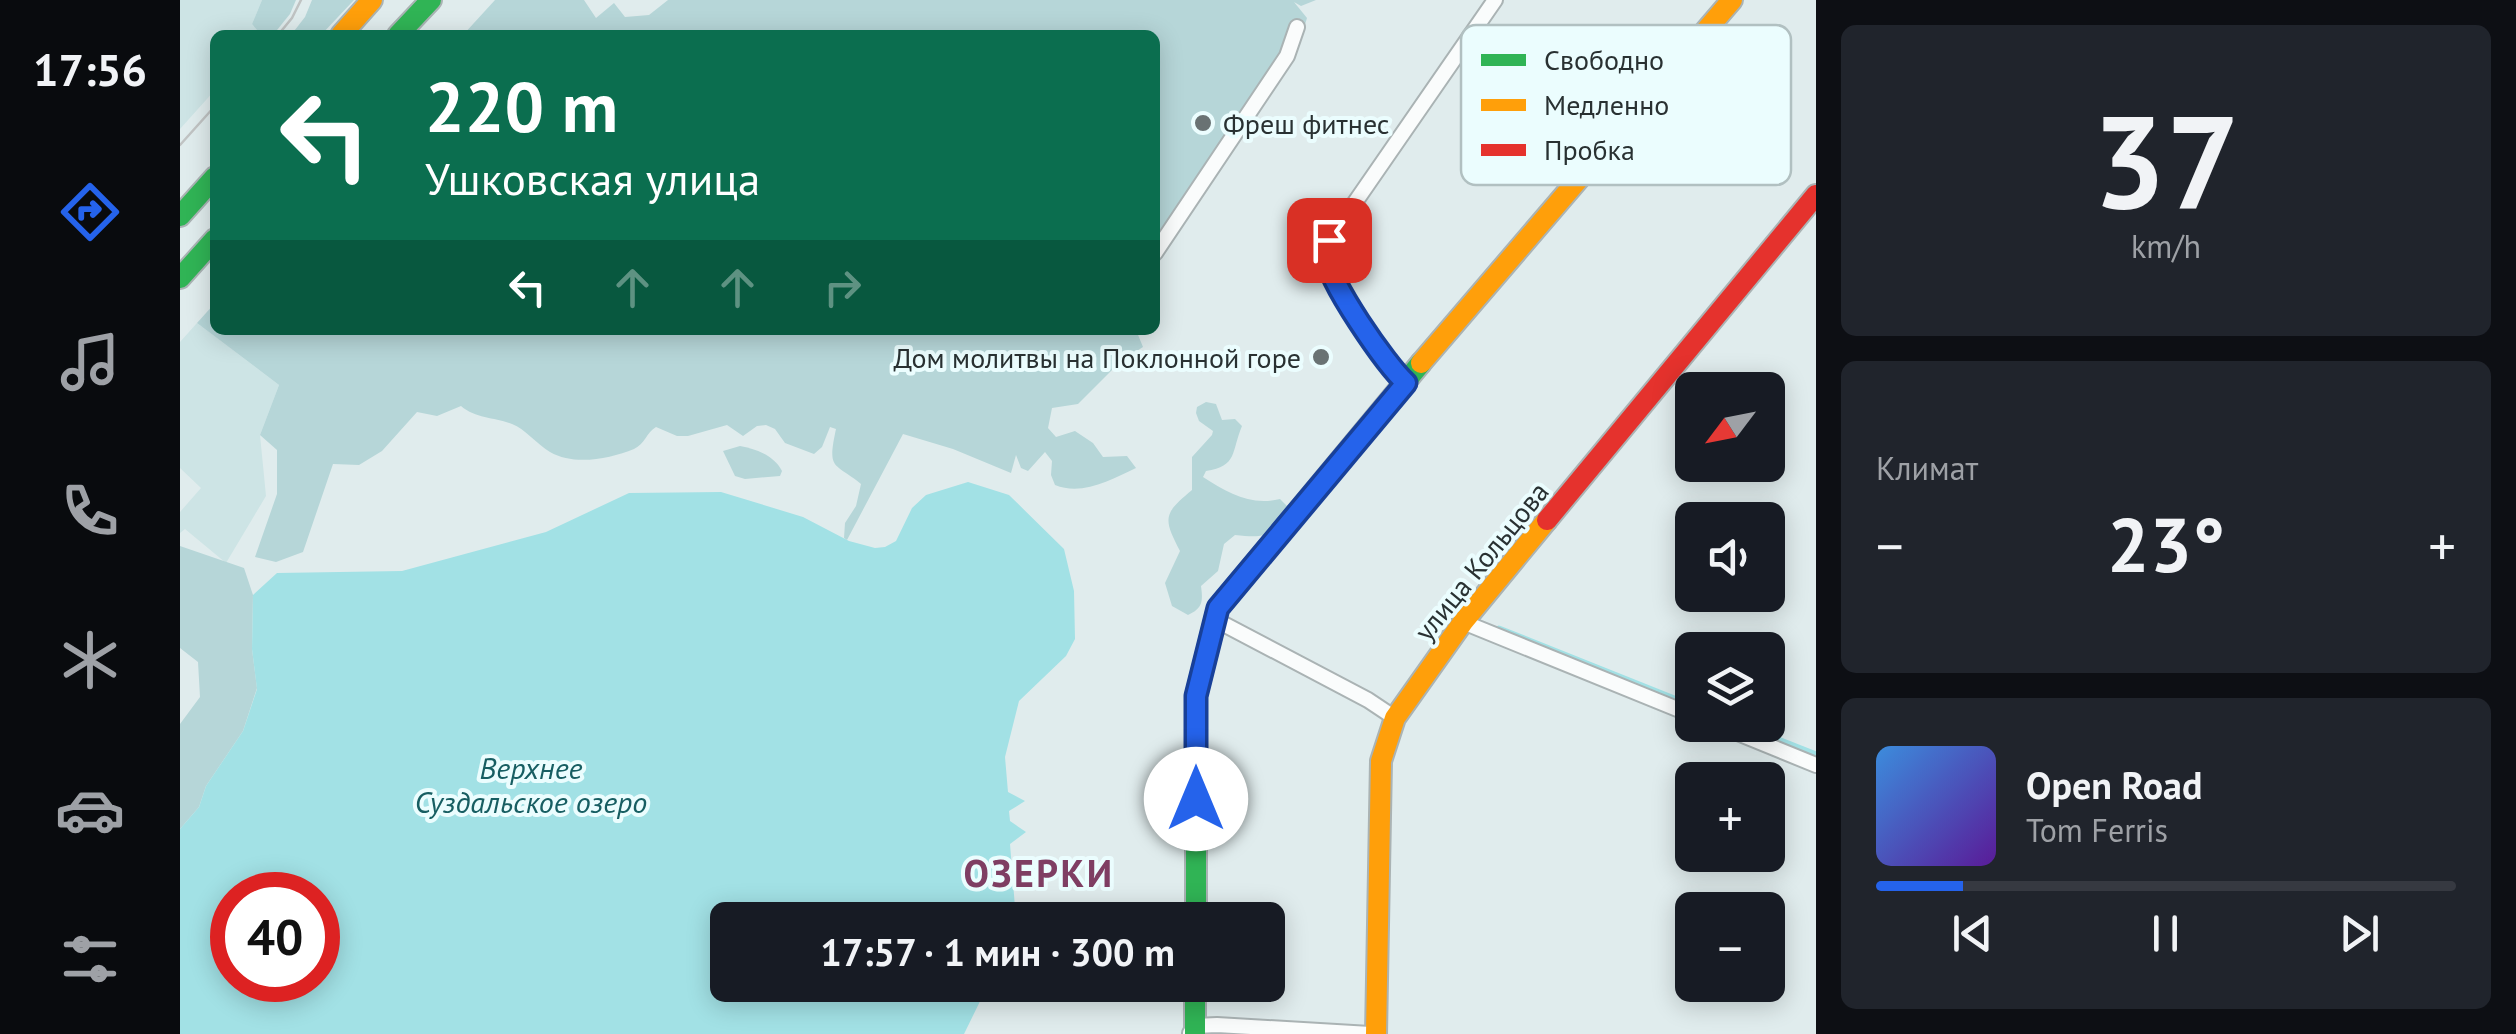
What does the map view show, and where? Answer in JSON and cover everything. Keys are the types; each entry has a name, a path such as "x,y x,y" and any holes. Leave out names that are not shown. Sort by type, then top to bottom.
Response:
{"street":[{"path":"345,30 372,0"},
{"path":"403,30 431,0"},
{"path":"1477,25 1495,0"},
{"path":"1710,25 1732,0"},
{"path":"1160,246 1287,56 1296,27"},
{"path":"1406,383 1393,371 1357,319 1326,257 1337,224 1461,48"},
{"path":"180,216 210,183"},
{"path":"1196,902 1196,696 1214,619 1225,600 1571,185"},
{"name":"улица Кольцова","path":"1373,1034 1378,800 1381,761 1394,718 1462,622 1816,195"},
{"path":"180,278 210,245"},
{"path":"1214,619 1368,700 1394,718"},
{"path":"1462,622 1675,708"},
{"path":"1760,742 1816,765"},
{"path":"1194,1002 1193,1031 1218,1025 1373,1034"}],"shaded area":[{"path":"180,0 262,0 252,24 257,30 210,30 210,96 180,129"},
{"path":"262,0 296,0 277,30 257,30 252,24"},
{"path":"312,0 354,0 326,30 295,30"},
{"name":"Фреш фитнес","path":"495,0 584,0 596,18 614,3 625,17 649,15 668,0 1316,0 1301,6 1294,2 1307,18 1296,54 1160,258 1160,30 468,30"},
{"path":"210,309 210,333 197,323"},
{"path":"197,323 279,385 260,435 266,496 226,563 185,529 180,533 180,512 201,488 180,468 180,342"},
{"path":"213,335 1138,335 1143,347 1120,362 1078,404 1052,408 1048,428 1056,437 1075,431 1093,443 1103,457 1127,456 1136,468 1096,485 1065,488 1055,485 1052,461 1045,452 1028,471 1021,468 1016,455 1011,473 903,434 847,540 845,523 856,506 861,484 835,464 832,452 836,429 830,427 822,447 814,454 785,443 775,429 766,425 743,436 727,425 688,436 656,427 634,449 581,460 559,456 517,426 461,406 437,416 417,412 382,451 359,465 333,464 303,552 276,562 255,557 277,494 277,450 260,435 279,385"},
{"path":"1206,402 1216,404 1222,420 1235,419 1242,426 1229,461 1206,471 1203,477 1240,497 1259,501 1280,499 1289,508 1268,533 1235,535 1224,544 1218,571 1201,586 1201,604 1188,615 1172,606 1165,583 1180,551 1169,517 1192,490 1192,457 1212,435 1213,431 1199,421 1196,413 1197,407"},
{"path":"740,446 769,457 779,465 780,476 735,476 723,451"},
{"path":"180,546 244,568 253,595 252,649 257,688 243,731 206,786 199,807 180,829 180,724 200,697 198,662 180,648"}],"water":[{"name":"Верхнее Суздальское озеро","path":"968,482 1009,495 1064,549 1074,591 1075,639 1066,656 1019,701 1005,757 1008,792 1025,801 1009,811 1010,821 1026,832 1010,844 1015,902 710,902 710,1002 980,1002 964,1034 180,1034 180,829 199,807 206,786 243,731 257,689 252,649 253,595 277,573 402,571 546,532 629,493 721,492 803,517 849,541 875,548 896,541 912,508 926,495"}],"waterway":[{"path":"1499,628 1675,698"},
{"path":"1785,742 1816,754"}],"tram line":[{"path":"282,30 301,0"},
{"path":"180,145 210,112"}],"traffic: fast":[{"path":"403,30 431,0"},
{"path":"180,216 210,183"},
{"path":"180,278 210,245"},
{"path":"1196,902 1196,696 1218,608 1421,363"},
{"path":"1195,1002 1195,1034"}],"traffic: slow":[{"path":"345,30 372,0"},
{"path":"1711,25 1732,0"},
{"path":"1421,363 1574,185"},
{"path":"1376,1034 1381,761 1395,718 1463,622 1547,520"}],"traffic: jam":[{"path":"1547,520 1816,195"}],"place":[{"name":"Фреш фитнес","path":"1203,123"},
{"name":"Дом молитвы на Поклонной горе","path":"1321,357"}],"district":[{"name":"ОЗЕРКИ","path":"1039,872"}],"route":[{"path":"1196,799 1196,696 1218,608 1406,383 1393,371 1357,319 1326,257 1329,240"}]}
